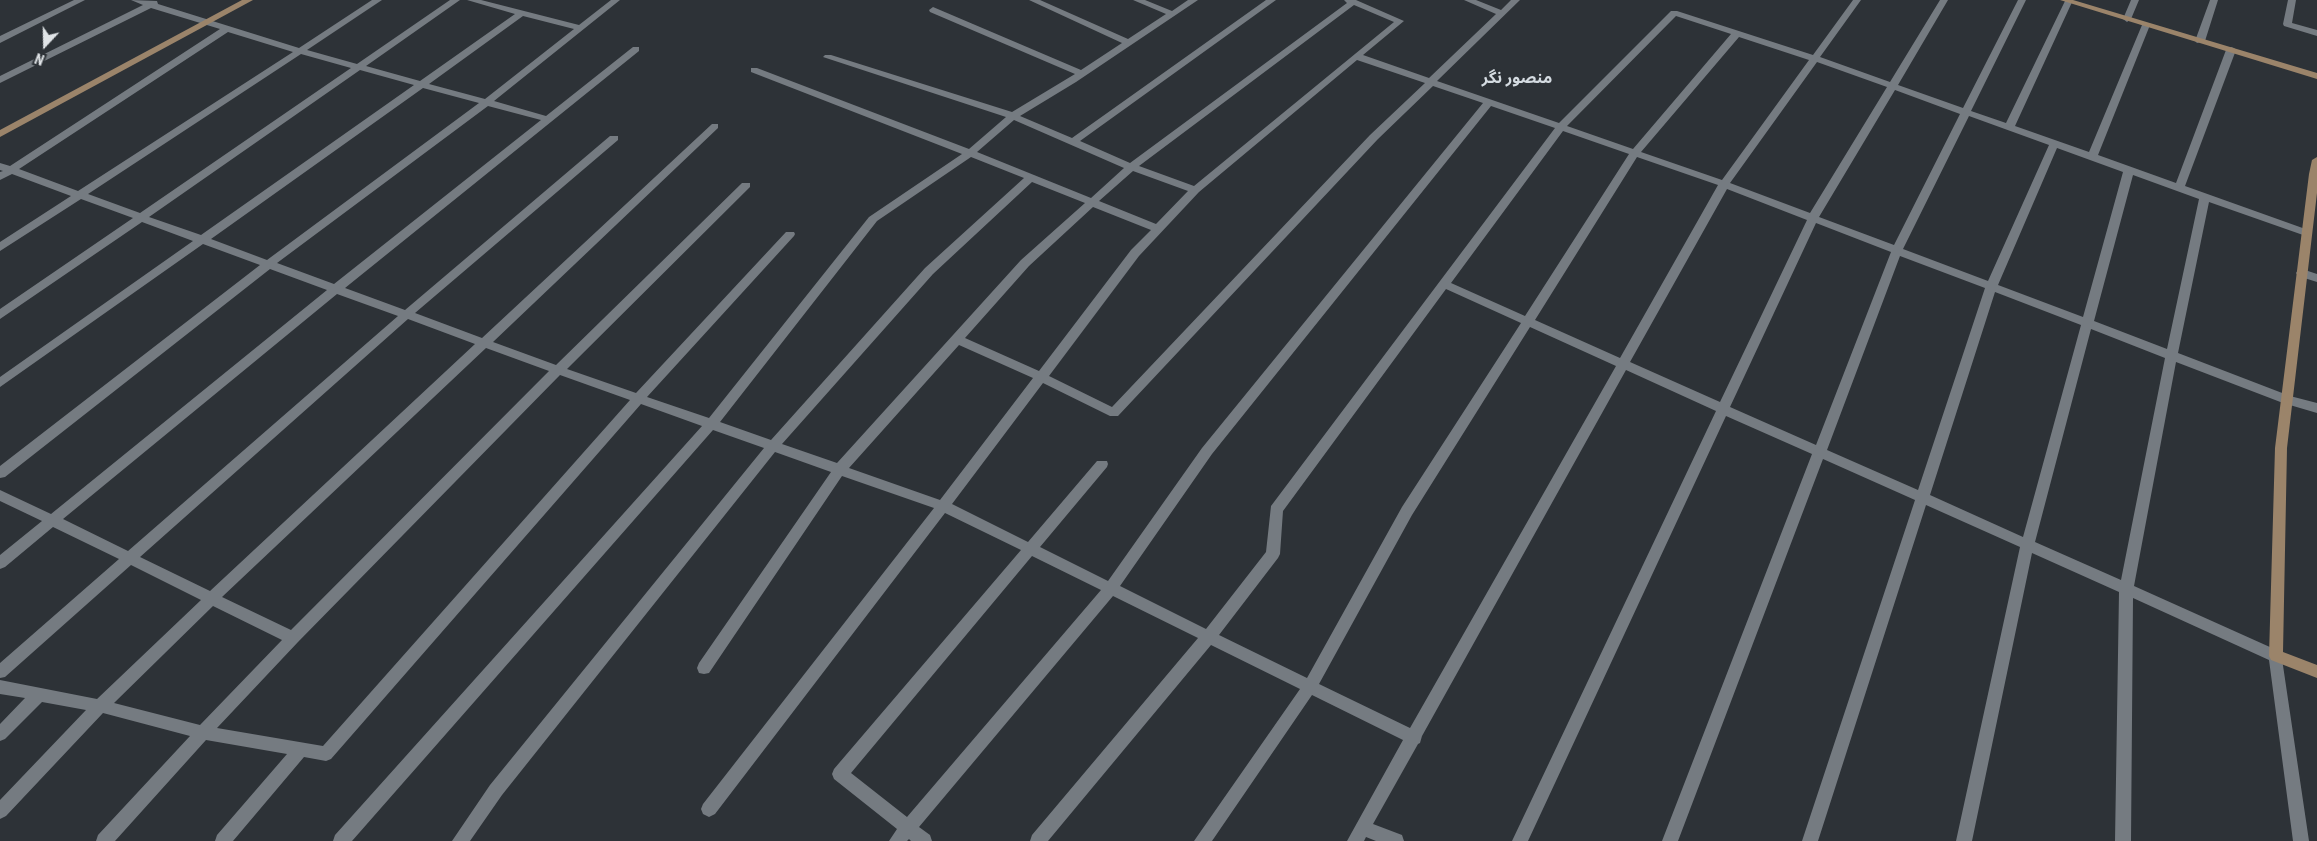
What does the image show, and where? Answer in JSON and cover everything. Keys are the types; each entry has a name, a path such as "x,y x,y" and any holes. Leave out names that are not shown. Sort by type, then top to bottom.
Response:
{"street":[{"path":"0,40 81,0"},
{"path":"135,0 300,51 547,119"},
{"path":"0,80 159,0"},
{"path":"0,134 249,0"},
{"path":"0,247 378,0"},
{"path":"0,315 456,0"},
{"path":"471,0 491,2 522,13 581,28"},
{"path":"0,473 269,264 486,103 616,0"},
{"path":"1033,0 1129,43"},
{"path":"1138,0 1173,14"},
{"path":"342,841 712,423 873,220 970,153 1014,116 1082,74 1194,0"},
{"path":"1073,142 1272,0"},
{"path":"1468,0 1503,14"},
{"path":"957,339 1114,413 1374,137 1516,0"},
{"path":"1396,841 1359,834 1415,738 1724,184 1813,58 1857,0"},
{"path":"1520,841 1813,218 1944,0"},
{"path":"1670,841 1897,250 2022,0"},
{"path":"2127,19 2134,0"},
{"path":"2200,41 2214,0"},
{"path":"2292,0 2287,24 2317,33"},
{"path":"704,668 839,470 1025,264 1131,167 1351,1 1400,21 1195,190 1135,253 944,506 709,808"},
{"path":"2010,128 2066,1 2317,76"},
{"path":"933,10 1082,74"},
{"path":"1038,841 1209,636 1273,554 1276,510 1561,127 1674,12 1813,58 2205,197 2310,228"},
{"path":"0,383 522,13"},
{"path":"2092,157 2146,25"},
{"path":"0,177 6,168 226,29"},
{"path":"1202,841 1310,686 1407,511 1635,153 1737,33"},
{"path":"0,563 50,520 337,288 636,49"},
{"path":"2179,188 2231,50"},
{"path":"1356,56 1724,184 2287,400 2317,408"},
{"path":"828,58 1014,116 1131,167 1195,190"},
{"path":"754,70 970,153 1158,229"},
{"path":"897,841 1111,588 1207,451 1489,102"},
{"path":"0,811 100,706 483,342 715,126"},
{"path":"0,672 407,314 614,138"},
{"path":"1810,841 1991,287 2054,144"},
{"path":"2301,841 2276,656 2281,448 2317,160"},
{"path":"6,168 558,370 712,423 772,447 944,506 1415,738"},
{"path":"1964,841 2026,545 2129,170"},
{"path":"460,841 496,790 772,447 929,271 1030,178"},
{"path":"104,841 202,732 293,638 558,370 746,185"},
{"path":"2123,841 2126,589 2171,356 2205,197"},
{"path":"0,687 100,706 202,732 326,754 639,398 790,234"},
{"path":"2302,273 2317,278"},
{"path":"1444,284 2026,545 2276,656 2317,672"},
{"path":"924,841 840,774 1102,464"},
{"path":"0,495 214,597 293,638"},
{"path":"0,734 40,694"},
{"path":"223,841 300,750"}],"district":[{"name":"منصور نگر","path":"1517,79"}]}
